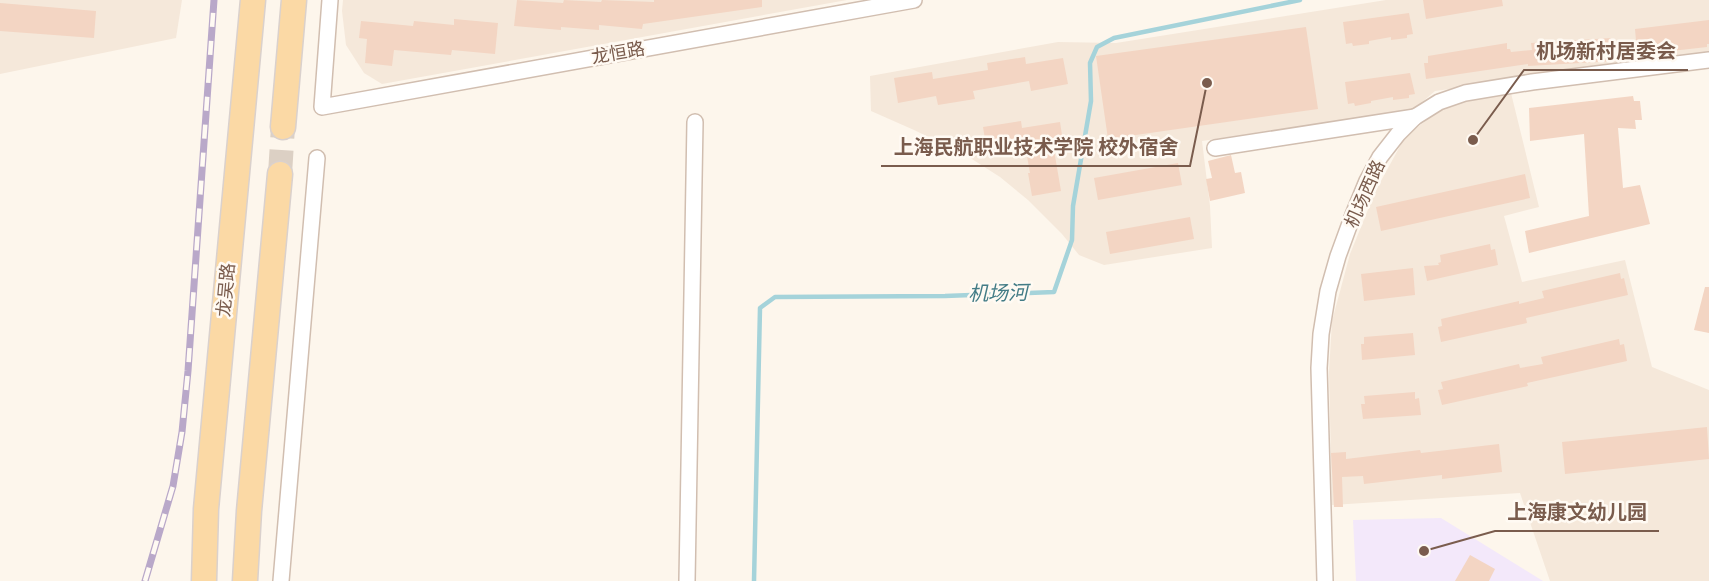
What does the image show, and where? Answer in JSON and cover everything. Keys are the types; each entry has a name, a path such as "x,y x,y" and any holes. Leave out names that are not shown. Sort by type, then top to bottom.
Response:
{"main road":[{"name":"龙吴路","path":"204,581 206,509 253,0"},
{"path":"283,127 294,0"},
{"path":"245,581 249,511 280,174"}],"street":[{"name":"龙恒路","path":"330,0 322,107 914,0"},
{"name":"机场西路","path":"1325,581 1319,368 1321,334 1328,291 1338,256 1367,181 1380,157 1415,117 1440,102 1465,93 1532,82 1709,60"},
{"path":"1215,148 1415,117"},
{"path":"687,581 695,123"},
{"path":"281,581 317,158"}],"shaded area":[{"path":"0,0 182,0 176,38 0,74"},
{"path":"343,0 847,0 382,84 364,73 346,45"},
{"path":"1386,0 1709,0 1709,54 1435,91 1414,109 1202,141 1210,206 1212,248 1104,265 1079,255 1062,234 1028,200 1000,177 964,154 871,111 870,76 1058,42 1116,43"},
{"path":"1510,89 1539,207 1504,216 1522,282 1625,260 1652,367 1709,390 1709,581 1550,581 1520,493 1332,505 1329,372 1332,321 1350,254 1376,190 1405,137 1442,108 1476,94"},
{"path":"1441,518 1543,581 1356,581 1353,520"}],"building":[{"path":"517,0 563,3 564,0 654,2 654,0 762,0 762,7 643,24 642,29 599,25 599,30 561,27 561,30 514,26"},
{"path":"1423,0 1502,0 1503,6 1426,19"},
{"path":"0,3 96,11 94,38 0,31"},
{"path":"1409,13 1413,34 1407,35 1407,38 1391,40 1391,37 1353,46 1352,43 1346,44 1343,22"},
{"path":"454,19 498,23 495,54 452,50 451,55 394,50 392,66 365,63 367,39 359,38 361,21 413,26 414,21 454,25"},
{"path":"1709,20 1707,47 1645,54 1645,51 1637,52 1635,29"},
{"path":"1306,27 1318,109 1108,139 1096,56"},
{"path":"1611,38 1612,44 1615,43 1616,61 1528,66 1528,64 1426,79 1424,63 1428,63 1428,56 1507,43 1507,49 1511,52 1532,50 1531,43"},
{"path":"1025,57 1026,64 1063,58 1068,84 1031,91 1029,81 973,91 975,99 938,105 936,96 898,103 894,78 932,72 933,79 988,70 987,63"},
{"path":"1410,73 1415,94 1409,95 1409,98 1393,100 1393,97 1355,106 1354,103 1348,104 1345,82"},
{"path":"1633,96 1634,101 1640,101 1642,120 1635,120 1636,129 1618,128 1623,188 1640,185 1650,224 1529,253 1525,231 1589,216 1584,134 1530,141 1529,108"},
{"path":"1021,121 1022,128 1060,122 1064,148 1054,150 1061,191 1032,196 1025,145 987,152 983,127"},
{"path":"1231,155 1235,173 1241,172 1245,193 1210,201 1206,179 1212,178 1208,161"},
{"path":"1178,163 1182,185 1098,200 1094,178"},
{"path":"1525,174 1530,198 1381,231 1376,207"},
{"path":"1190,217 1194,239 1110,254 1106,232"},
{"path":"1490,244 1491,250 1495,249 1498,265 1427,281 1424,266 1439,265 1440,255"},
{"path":"1413,268 1415,295 1364,301 1361,274"},
{"path":"1620,273 1621,279 1624,278 1628,295 1526,318 1527,323 1441,342 1438,327 1442,326 1441,319 1519,301 1519,304 1544,298 1542,291"},
{"path":"1705,287 1709,287 1709,333 1694,330"},
{"path":"1413,333 1415,355 1362,360 1361,344 1364,344 1364,337"},
{"path":"1619,339 1620,345 1624,344 1627,361 1442,405 1438,390 1443,389 1441,382 1519,364 1520,368 1543,364 1541,357"},
{"path":"1415,392 1415,399 1419,398 1421,415 1363,419 1361,404 1365,404 1364,396"},
{"path":"1707,427 1709,459 1565,474 1562,442"},
{"path":"1499,444 1502,472 1442,479 1442,475 1364,484 1363,476 1342,477 1343,507 1334,507 1331,453 1346,452 1346,459"},
{"path":"1470,555 1495,569 1489,581 1455,581"}],"waterway":[{"name":"机场河","path":"754,581 760,308 775,297 945,296 1054,292 1072,240 1073,206 1091,101 1090,63 1097,47 1114,38 1300,0"}],"tunnel":[{"path":"280,174 283,127"}],"railway":[{"path":"145,581 173,486 182,432 214,0"}],"place":[{"name":"上海民航职业技术学院 校外宿舍","path":"1207,83"},
{"name":"机场新村居委会","path":"1473,140"},
{"name":"上海康文幼儿园","path":"1424,551"}]}
